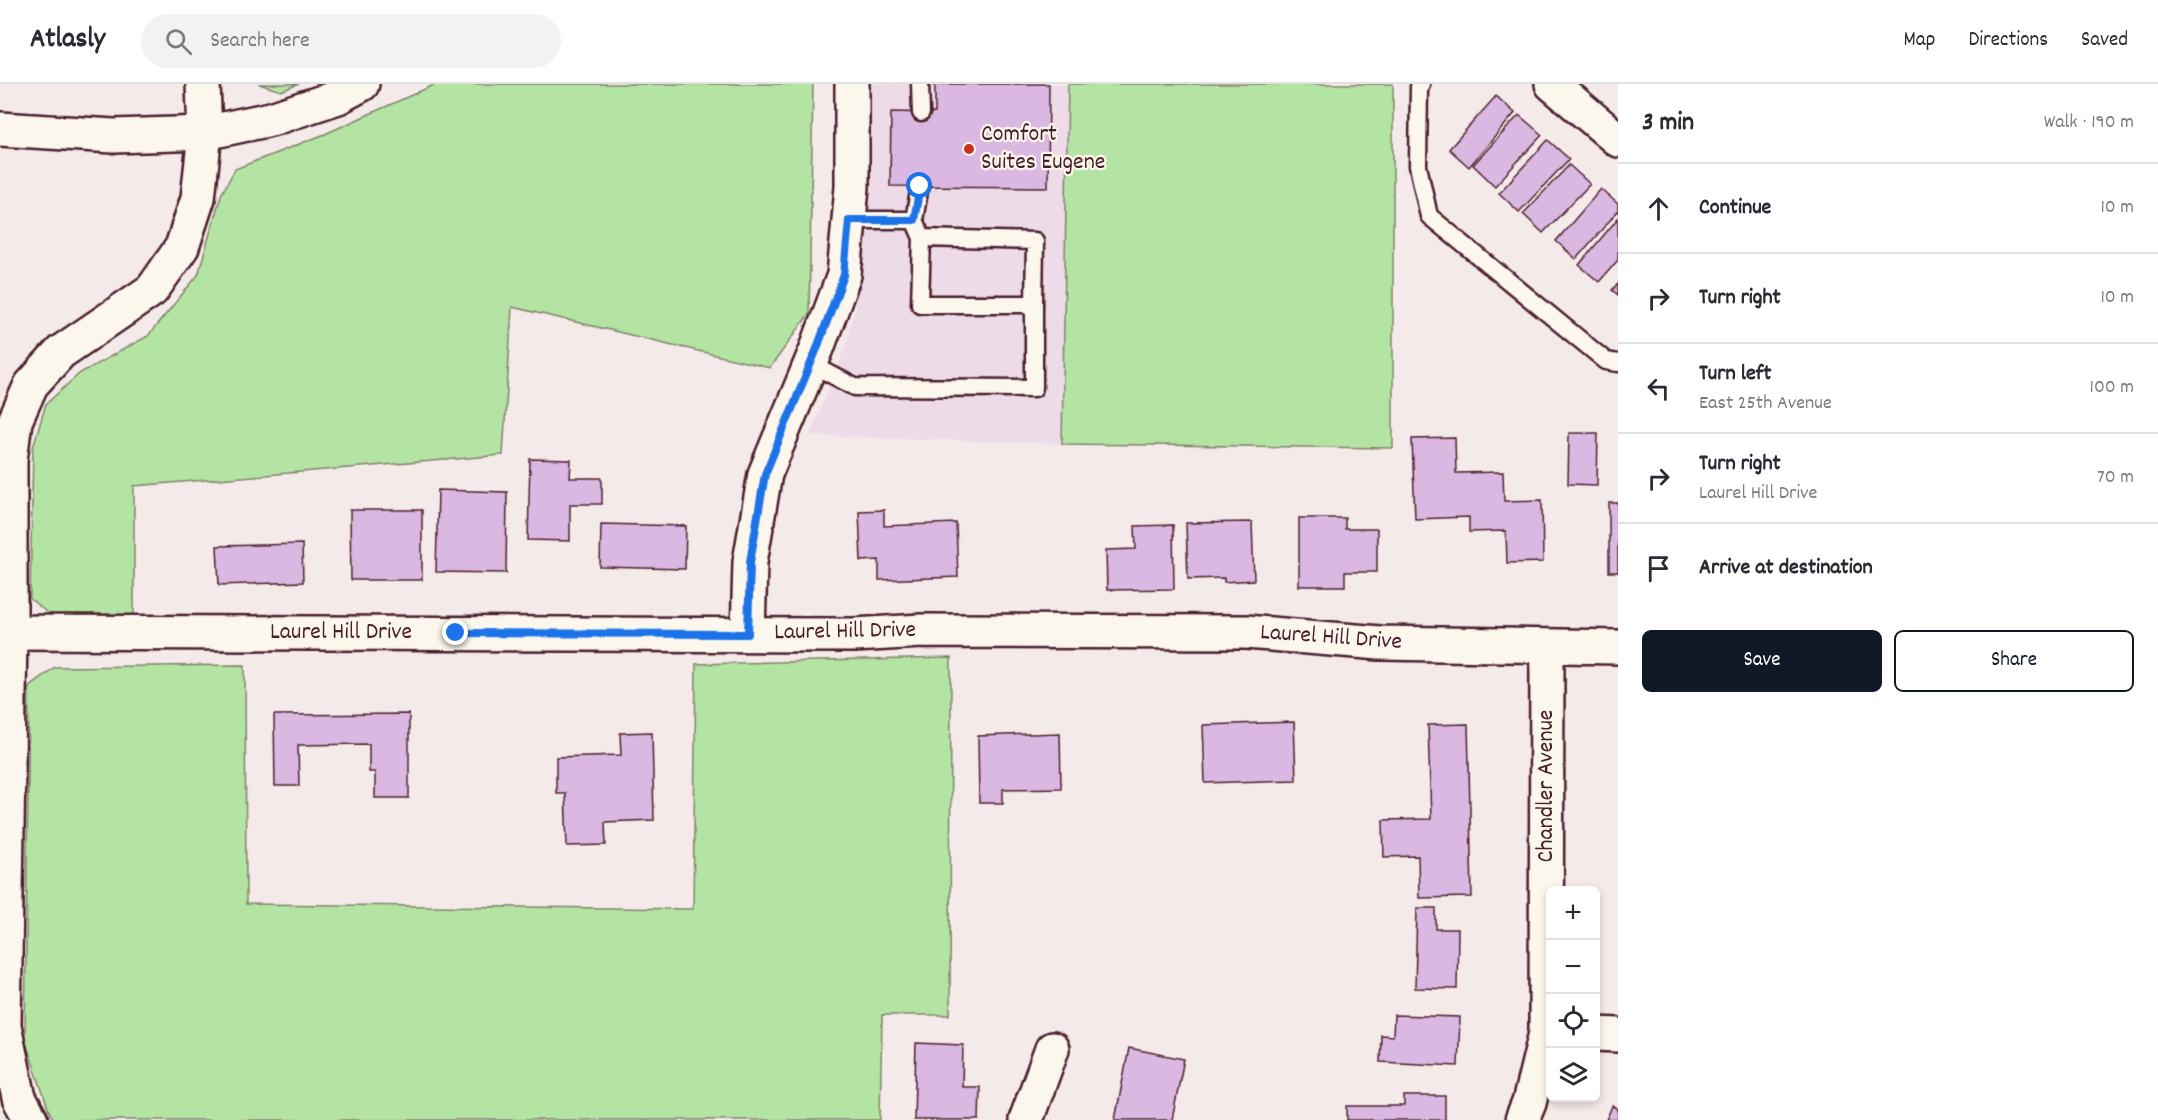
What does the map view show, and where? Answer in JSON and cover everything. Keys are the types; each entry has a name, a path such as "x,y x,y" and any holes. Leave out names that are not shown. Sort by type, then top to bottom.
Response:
{"street":[{"path":"31,1120 19,1098 4,1026 5,632 10,460 15,421 31,385 61,352 152,290 182,247 198,198 205,133 203,84"},
{"path":"0,129 114,136 205,133 272,119 338,97 362,84"},
{"path":"748,634 750,562 765,474 844,275 852,187 852,84"},
{"path":"1552,84 1618,140"},
{"name":"Laurel Hill Drive","path":"5,632 854,635 921,631 1246,632 1380,643 1618,647"},
{"name":"Chandler Avenue","path":"1547,647 1548,994"},
{"path":"1600,1034 1618,1035"},
{"name":"Chandler Avenue","path":"1522,1120 1546,1040"},
{"path":"1026,1120 1052,1049"}],"lane":[{"path":"920,84 921,112"},
{"path":"1421,84 1419,87 1418,166 1429,216 1606,361 1618,363"},
{"path":"920,186 914,220 922,238 920,304 1034,304"},
{"path":"849,220 914,220"},
{"path":"810,364 855,387 1034,388 1035,241 922,238"}],"shaded area":[{"path":"871,84 1068,84 1062,444 810,435 846,346 863,271 869,186"}],"green space":[{"path":"259,84 299,84 281,91"},
{"path":"436,84 813,84 809,314 770,368 512,307 503,455 134,486 134,620 54,618 30,599 33,447 46,404 80,373 148,336 198,275 221,195 235,169 325,134"},
{"path":"1068,84 1393,84 1393,448 1062,444"},
{"path":"951,658 950,1015 882,1015 880,1120 54,1120 49,1111 25,1040 29,686 55,667 245,665 246,904 693,909 696,664"}],"building":[{"name":"Comfort Suites Eugene","path":"935,84 1049,84 1048,187 890,186 891,112 935,113"},
{"path":"1496,96 1515,113 1469,167 1449,149"},
{"path":"1519,115 1542,135 1495,186 1473,165"},
{"path":"1548,140 1569,159 1519,212 1499,193"},
{"path":"1569,165 1590,184 1543,233 1523,214"},
{"path":"1601,189 1618,204 1618,211 1576,259 1556,241"},
{"path":"1618,218 1618,260 1599,282 1579,265"},
{"path":"1618,284 1618,295 1612,290"},
{"path":"1569,433 1598,433 1597,485 1568,484"},
{"path":"1455,438 1456,473 1503,472 1504,501 1542,500 1543,562 1507,563 1506,531 1469,532 1469,517 1415,519 1412,439"},
{"path":"530,459 571,460 570,478 602,478 602,504 570,504 570,541 528,540"},
{"path":"438,490 507,492 506,573 436,572"},
{"path":"1609,503 1618,503 1618,572 1609,572"},
{"path":"350,510 422,510 422,580 351,580"},
{"path":"884,510 884,526 956,523 958,577 879,580 879,560 861,561 859,511"},
{"path":"1299,518 1345,518 1345,529 1377,529 1377,572 1345,572 1345,586 1299,586"},
{"path":"1252,522 1254,580 1224,582 1224,578 1188,579 1186,523"},
{"path":"601,524 686,526 685,569 600,567"},
{"path":"1173,525 1174,589 1107,590 1106,550 1136,549 1135,526"},
{"path":"302,544 303,582 219,585 217,546"},
{"path":"409,714 409,798 375,798 375,772 369,772 369,744 298,745 299,786 275,786 274,715"},
{"path":"1294,722 1296,780 1205,783 1203,725"},
{"path":"1468,724 1472,897 1419,898 1418,856 1384,857 1383,820 1431,819 1428,725"},
{"path":"652,732 654,820 605,822 606,845 567,846 565,793 556,793 556,757 621,755 620,733"},
{"path":"1060,733 1061,788 1003,789 1003,803 979,803 978,736"},
{"path":"1417,908 1436,908 1436,929 1458,929 1457,989 1415,988"},
{"path":"1394,1015 1460,1017 1458,1066 1380,1062 1381,1035 1393,1036"},
{"path":"916,1043 963,1045 962,1087 980,1087 979,1120 914,1120"},
{"path":"1129,1048 1184,1059 1172,1120 1115,1120"},
{"path":"1404,1096 1445,1096 1445,1120 1347,1120 1347,1106 1404,1106"},
{"path":"1612,1106 1618,1109 1618,1120 1606,1120"}],"place":[{"name":"Comfort Suites Eugene","path":"969,149"}],"route":[{"path":"456,633 748,634 750,562 765,474 816,351 844,275 849,220 914,220 920,186"}]}
